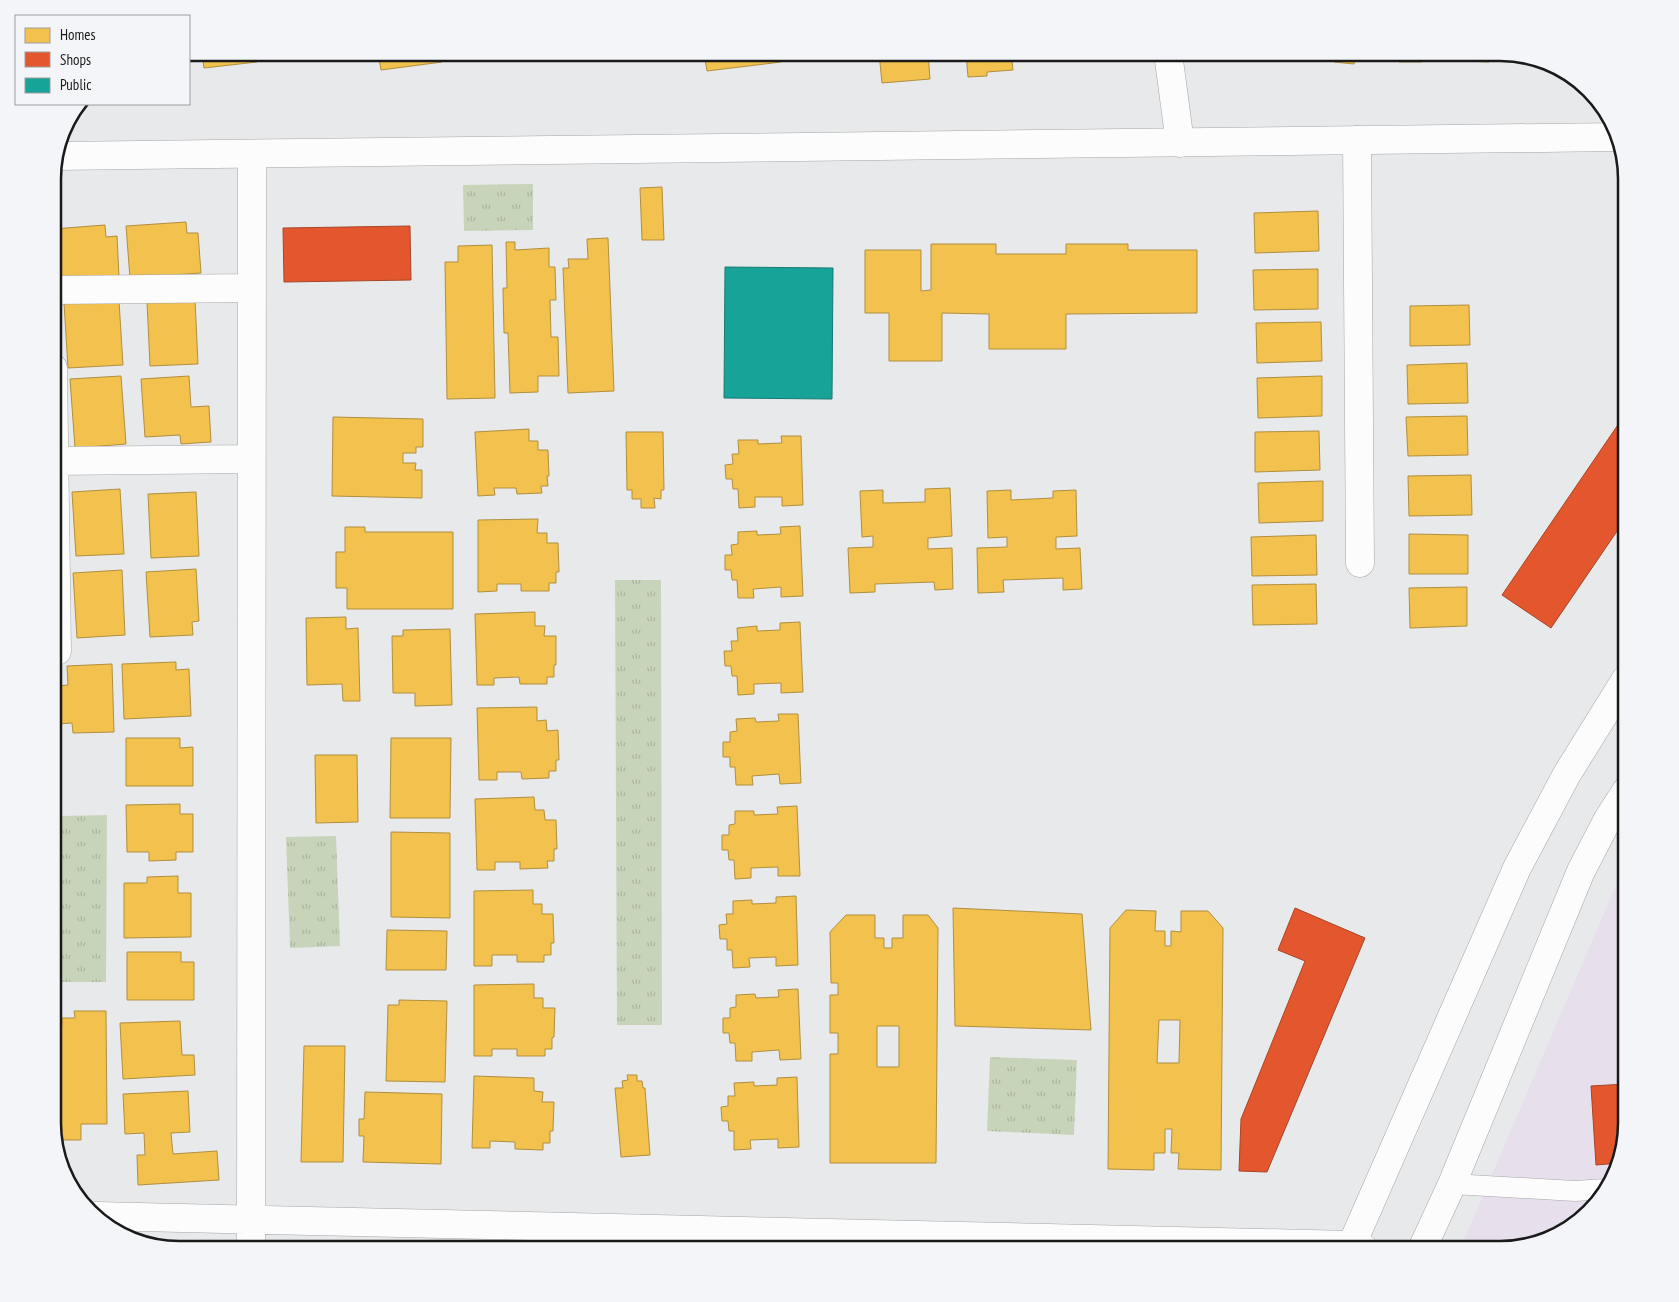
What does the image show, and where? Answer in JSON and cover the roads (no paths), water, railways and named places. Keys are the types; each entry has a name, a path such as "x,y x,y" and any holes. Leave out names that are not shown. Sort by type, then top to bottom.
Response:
{"street":[{"path":"1169,61 1180,143"},
{"path":"64,156 1610,137"},
{"path":"1357,140 1360,563"},
{"path":"251,1241 252,154"},
{"path":"62,290 252,288"},
{"path":"62,461 251,460"},
{"path":"1358,1241 1517,868 1567,774 1618,692"},
{"path":"1426,1241 1452,1184 1581,871 1618,803"},
{"path":"107,1216 1079,1241"}],"lane":[{"path":"1452,1184 1575,1191 1597,1190"}]}
